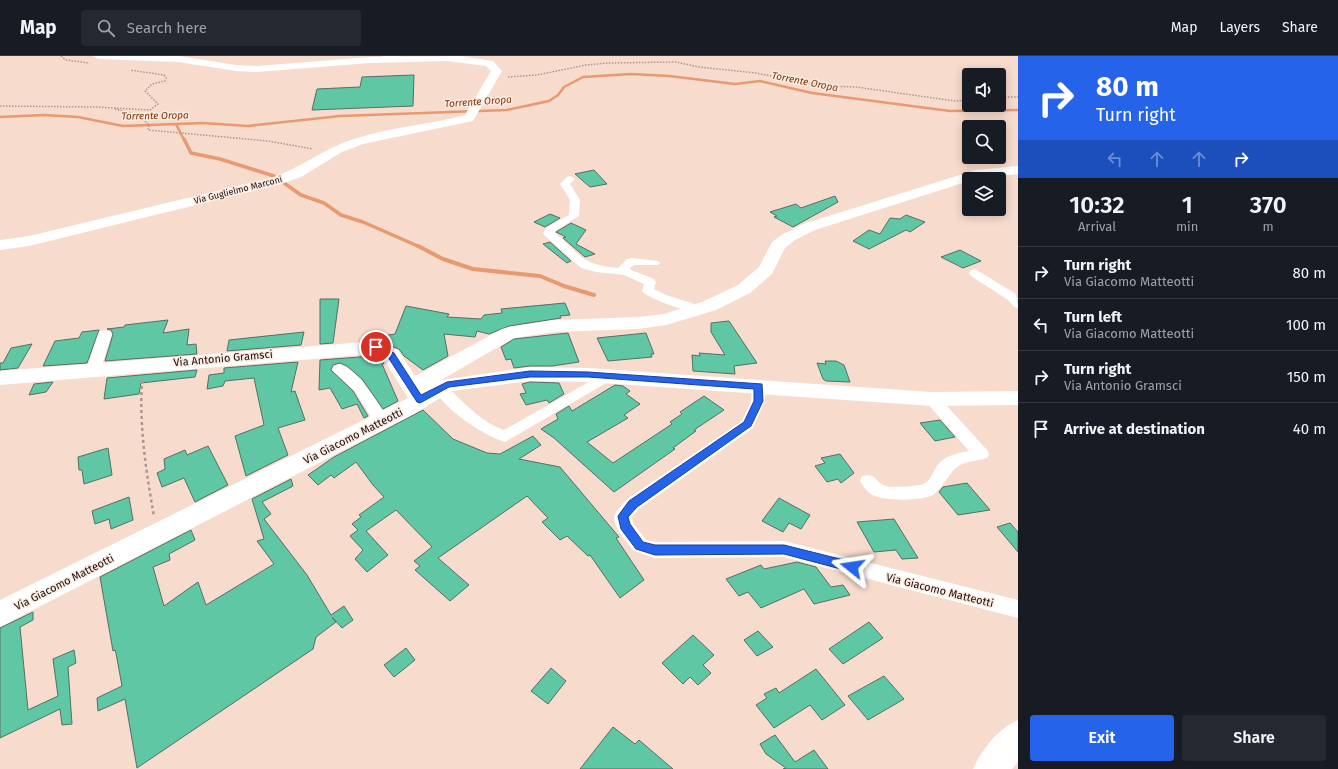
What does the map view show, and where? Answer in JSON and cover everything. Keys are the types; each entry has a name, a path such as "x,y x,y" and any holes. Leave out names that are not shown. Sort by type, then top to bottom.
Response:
{"street":[{"path":"98,56 178,59 236,68 276,68 400,56"},
{"path":"370,60 447,58 472,60 489,63 494,67 497,70 493,77"},
{"name":"Via Guglielmo Marconi","path":"0,244 29,241 276,181 296,174 337,149 360,141 469,118 480,102 493,77"},
{"path":"415,393 509,333 554,326 638,323 666,319 697,310 709,306 744,289 766,270 778,246 789,237 809,227 981,173 1018,170"},
{"path":"570,178 565,184 575,200 574,216 551,229 548,233 558,240 581,263 600,269 626,272 650,282 648,291 697,310"},
{"path":"626,272 624,267 631,260 654,263"},
{"path":"975,273 1012,297 1018,304"},
{"path":"93,370 105,334"},
{"name":"Via Antonio Gramsci","path":"0,378 146,364 376,347 391,355 415,393"},
{"path":"339,369 359,387 381,422"},
{"name":"Via Giacomo Matteotti","path":"0,614 158,536 381,422 415,393 440,388 447,385 479,379 530,374 608,376 932,399 1018,398"},
{"path":"440,388 482,427 505,436 608,376"},
{"name":"Via Giacomo Matteotti","path":"759,386 758,401 748,424 633,504 623,516 625,525 640,546 655,550 784,549 1018,610"},
{"path":"868,481 879,491 890,493 926,491 937,482 945,467 958,459 981,454 932,399"},
{"path":"990,769 1018,736"}],"path":[{"path":"61,56 66,60 89,63"},
{"path":"493,77 537,75 600,63 676,62 699,68 756,73 824,86 856,87 955,101 962,100"},
{"path":"0,106 150,110 158,104 145,91 152,84 165,81 166,78 164,75 127,69"},
{"path":"1006,96 1018,97"},
{"path":"109,108 140,116 149,125 148,130 262,140 283,143 298,148 318,148"},
{"path":"141,394 146,473 158,536"}],"building":[{"path":"414,75 413,106 312,110 317,89 360,87 362,77"},
{"path":"594,170 607,184 590,187 575,174"},
{"path":"835,196 838,202 793,227 774,217 777,216 770,212 796,204 801,208"},
{"path":"550,214 560,218 545,227 534,222"},
{"path":"906,215 925,222 910,232 906,230 869,249 853,241 869,230 880,234 890,218 900,219"},
{"path":"571,223 586,230 576,244 595,254 585,257 563,238 566,237 556,232"},
{"path":"550,242 571,261 567,263 543,244"},
{"path":"960,250 981,261 963,268 941,257"},
{"path":"320,299 339,299 333,343 320,344"},
{"path":"565,303 570,315 560,316 561,318 509,326 489,334 477,331 475,337 444,334 448,356 423,370 404,356 399,349 375,340 376,337 395,334 406,306 449,314 447,317 481,319 484,315 502,313 501,309"},
{"path":"168,320 163,333 189,329 187,345 196,344 197,354 105,361 113,334 111,330 107,329 124,327 125,325"},
{"path":"729,321 757,363 734,366 735,374 693,371 692,355 700,356 699,353 725,355 711,332 711,323"},
{"path":"99,330 87,363 43,366 55,341 79,338 82,332"},
{"path":"304,332 301,345 227,351 229,340"},
{"path":"568,333 579,362 552,366 514,368 511,359 506,360 501,347 514,339"},
{"path":"646,333 654,354 651,354 652,357 608,361 597,338"},
{"path":"32,344 18,368 0,370 0,363 3,363 11,348"},
{"path":"373,356 384,363 382,364 398,401 383,409 362,379 347,366 340,363 333,365 331,370 353,391 368,416 364,418 357,404 342,409 330,388 319,390 320,360"},
{"path":"825,361 836,361 844,365 850,382 826,381 823,379 817,363 826,364"},
{"path":"298,362 291,392 295,391 305,420 278,428 288,455 246,476 235,436 264,425 254,378 225,381 223,386 207,389 209,375 224,373 224,368"},
{"path":"197,370 195,377 141,383 139,394 104,399 107,378"},
{"path":"53,382 46,392 29,395 34,384"},
{"path":"530,382 559,383 564,394 549,403 547,400 526,405 520,394 526,393 522,384"},
{"path":"615,385 623,386 630,391 626,394 640,404 624,415 628,418 587,442 613,463 672,424 670,422 682,414 680,412 704,396 724,410 694,430 696,431 673,448 675,449 614,492 554,438 541,429 558,419 556,414 569,406 572,411"},
{"path":"423,410 453,439 487,453 500,454 533,436 541,445 519,459 560,467 619,537 616,538 644,580 620,598 590,555 588,556 567,536 560,540 542,522 548,518 527,496 438,558 469,585 450,601 415,570 420,566 414,561 432,547 396,510 366,531 388,555 367,572 355,559 363,550 350,536 358,530 352,524 361,517 359,515 384,497 356,462 334,478 331,475 318,485 308,475 334,457"},
{"path":"940,420 955,437 935,441 920,423"},
{"path":"208,446 228,485 195,502 184,478 162,487 157,473 165,469 164,459 185,450 187,455"},
{"path":"108,448 112,475 84,484 82,470 79,470 78,457"},
{"path":"840,454 854,473 841,483 838,479 827,482 815,466 825,463 821,458"},
{"path":"291,479 293,486 262,502 271,514 264,519 307,575 331,615 344,606 353,620 342,628 332,617 336,622 316,637 313,649 137,768 125,699 98,711 97,698 122,686 116,653 115,650 113,651 100,577 191,530 195,540 169,554 170,560 153,567 164,606 198,582 206,605 274,564 257,541 264,539 252,499"},
{"path":"967,483 990,510 958,515 939,492 943,487"},
{"path":"129,497 133,520 111,529 109,519 95,524 92,511"},
{"path":"779,498 810,515 801,529 789,523 783,532 762,521"},
{"path":"894,519 918,558 902,559 896,550 874,552 857,522"},
{"path":"1010,523 1018,532 1018,552 997,527"},
{"path":"797,562 816,567 831,587 843,585 850,595 814,604 804,589 761,608 748,592 739,596 726,579 761,565 764,569"},
{"path":"33,612 33,620 20,627 28,710 58,696 53,659 74,650 76,663 68,667 72,724 62,725 60,709 0,738 0,628"},
{"path":"869,622 883,638 843,664 829,649"},
{"path":"758,631 773,647 757,656 744,640"},
{"path":"693,635 714,655 703,665 711,673 698,685 690,677 683,684 662,663"},
{"path":"406,648 415,660 394,677 384,665"},
{"path":"551,668 566,681 548,704 531,691"},
{"path":"816,669 845,705 822,720 810,705 774,728 756,705 767,698 764,694 776,688 779,693"},
{"path":"884,676 904,699 868,720 848,696"},
{"path":"613,727 635,744 639,740 673,769 580,769"},
{"path":"775,735 795,762 814,750 828,769 783,769 786,768 766,754 760,744"}],"waterway":[{"name":"Torrente Oropa","path":"176,124 203,123 248,126 340,116 507,110 549,101 558,95 564,87 583,77 631,74 669,76 735,84 760,81 812,93 950,111 1018,110"},
{"name":"Torrente Oropa","path":"0,117 44,115 78,117 123,126 176,124"},
{"path":"176,124 184,140"},
{"path":"184,139 191,153 220,159 274,176"},
{"path":"284,183 301,195 324,203 341,215 363,222 420,247"},
{"path":"420,247 443,259 473,269 540,276 564,286 594,295"}],"route":[{"path":"376,347 391,355 420,400 447,385 479,379 530,374 588,374 759,386 758,401 748,424 633,504 623,516 625,525 640,546 655,550 784,549 852,567"}]}
